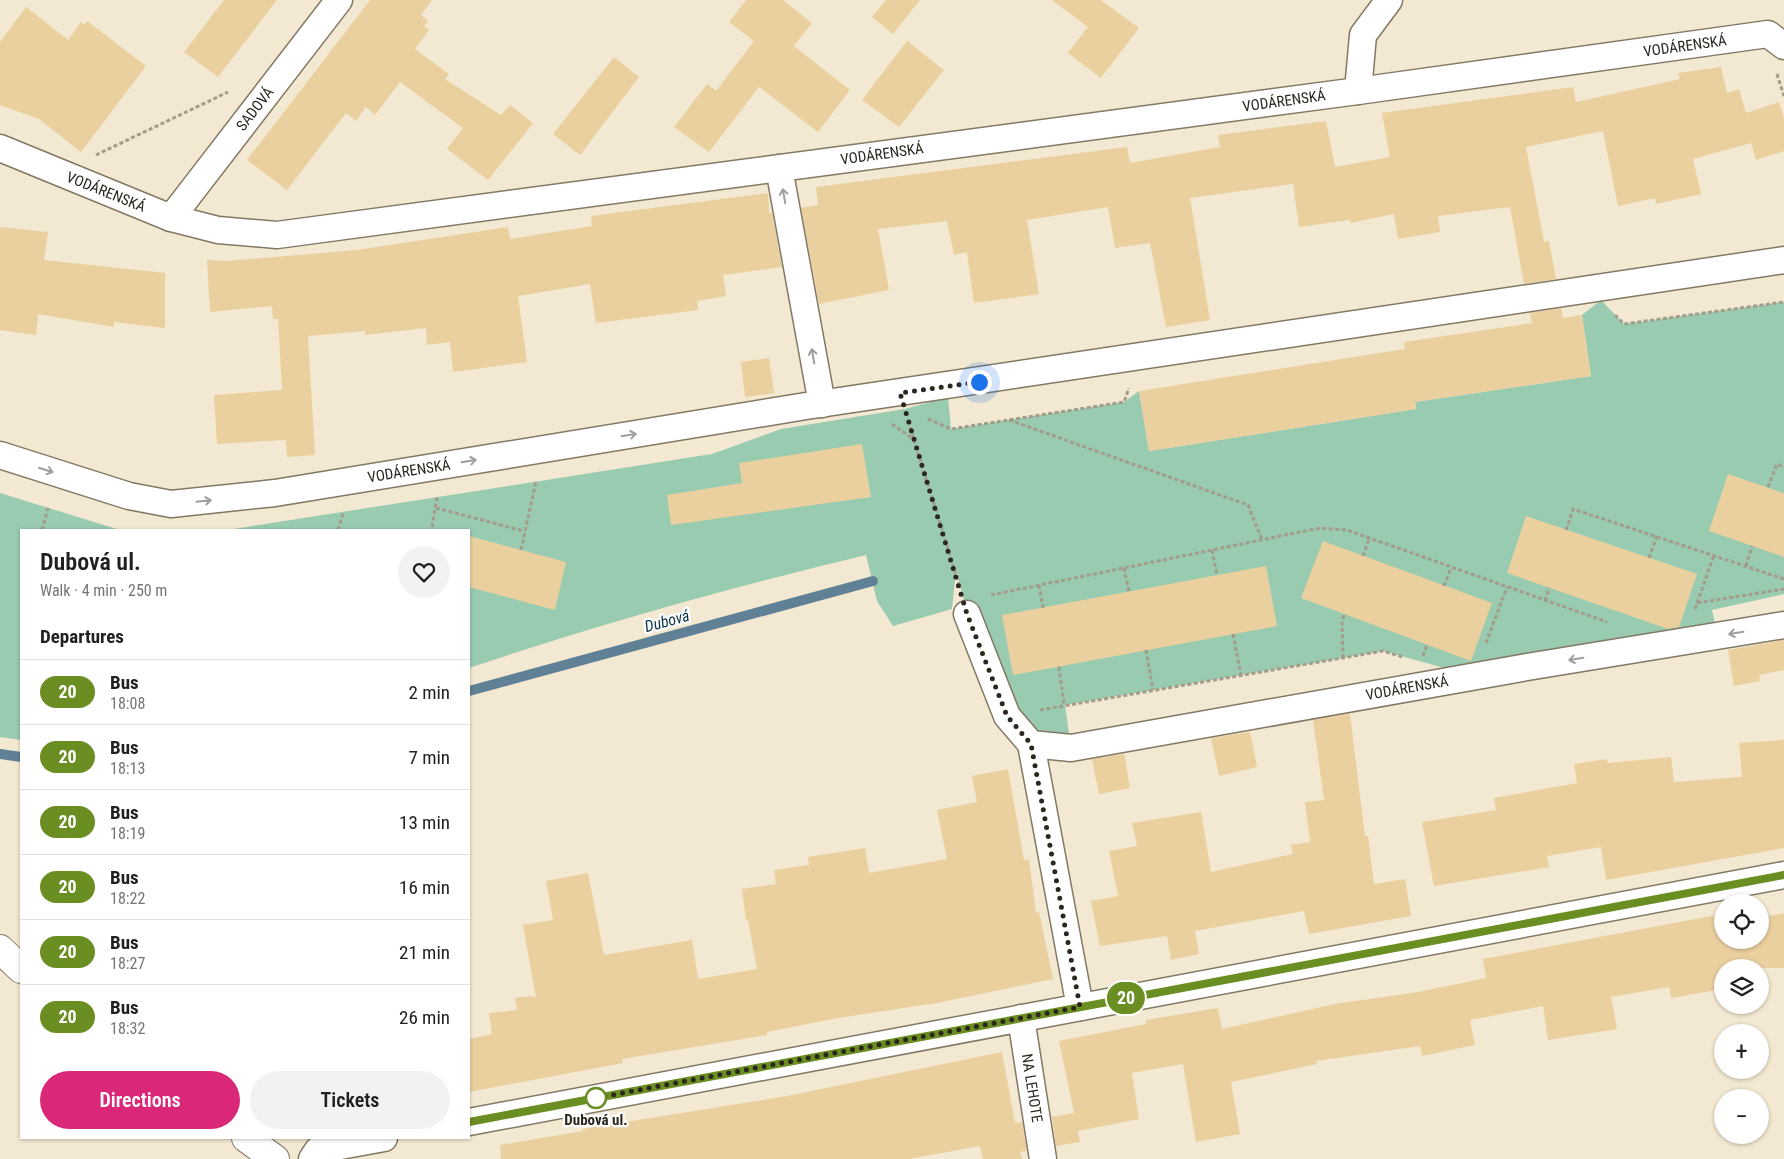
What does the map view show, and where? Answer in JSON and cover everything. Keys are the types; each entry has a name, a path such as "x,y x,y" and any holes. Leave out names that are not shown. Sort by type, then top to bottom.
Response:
{"main road":[{"path":"0,948 20,968"},
{"path":"247,1139 275,1159"}],"street":[{"name":"SADOVÁ","path":"171,218 339,0"},
{"path":"1358,91 1363,34 1389,0"},
{"name":"VODÁRENSKÁ","path":"0,148 171,218 218,230 276,234 1358,91 1768,34 1784,46"},
{"path":"779,168 822,404"},
{"name":"VODÁRENSKÁ","path":"0,455 129,496 171,504 275,493 822,404 1784,260"},
{"path":"966,608 1007,716 1031,744 1080,1007"},
{"name":"VODÁRENSKÁ","path":"1031,744 1071,748 1784,625"},
{"path":"470,1122 1784,875"},
{"name":"NA LEHOTE","path":"1021,1018 1043,1159"},
{"path":"312,1159 318,1150 378,1139"}],"path":[{"path":"88,158 235,88"},
{"path":"900,393 966,608 1039,585 1320,528 1347,530 1612,624"},
{"path":"884,419 914,440"},
{"path":"1008,420 1248,505 1262,540"},
{"path":"1777,464 1784,462"},
{"path":"1777,464 1784,467"},
{"path":"1768,488 1777,464"},
{"path":"521,550 536,481"},
{"path":"432,527 437,497"},
{"path":"42,529 48,508"},
{"path":"436,508 524,531"},
{"path":"1566,530 1573,509 1784,579"},
{"path":"338,529 343,512"},
{"path":"1650,558 1657,536"},
{"path":"1363,556 1369,539"},
{"path":"1746,566 1752,546"},
{"path":"1212,550 1217,575"},
{"path":"1697,603 1714,555"},
{"path":"1124,568 1129,592"},
{"path":"1444,586 1451,568"},
{"path":"1039,585 1043,608"},
{"path":"1484,649 1508,588"},
{"path":"1545,601 1549,588"},
{"path":"1343,658 1342,623 1344,614"},
{"path":"1233,634 1241,675"},
{"path":"1146,650 1153,690"},
{"path":"1007,716 1384,651 1411,659"},
{"path":"1059,667 1064,705"}],"green space":[{"path":"1601,300 1624,324 1784,302 1784,594 1712,610 1717,632 1448,669 1383,651 1065,705 1071,748 1007,716 964,601 956,569 952,609 893,626 877,601 866,555 666,607 567,636 470,668 470,529 233,529 712,454 781,429 905,409 948,397 951,429 1124,402 1139,391 1149,451 1416,409 1415,402 1591,376 1582,315"},
{"path":"0,493 117,529 20,529 20,740 0,737"}],"building":[{"path":"224,0 277,0 218,77 184,52"},
{"path":"370,0 432,0 421,15 428,21 424,26 429,30 415,49 449,74 445,79 501,115 510,105 533,123 488,180 447,149 463,128 400,82 375,115 366,107 356,121 346,113 287,190 247,160"},
{"path":"746,0 783,0 812,23 794,46 850,90 818,132 759,87 709,152 674,127 707,84 716,91 754,41 729,22"},
{"path":"886,0 920,0 893,34 872,17"},
{"path":"1052,0 1101,0 1139,28 1101,78 1068,53 1088,27"},
{"path":"26,7 68,40 81,22 85,25 87,21 146,66 81,152 39,119 0,105 0,42"},
{"path":"907,41 944,70 899,127 862,100"},
{"path":"614,57 639,77 580,155 553,134"},
{"path":"1721,67 1727,93 1739,89 1746,113 1779,102 1784,118 1784,151 1756,160 1751,143 1693,159 1701,194 1656,204 1655,198 1618,206 1603,131 1526,147 1544,242 1549,241 1556,279 1524,284 1510,207 1438,216 1440,232 1398,239 1394,214 1350,223 1350,220 1299,227 1293,184 1190,198 1210,320 1166,327 1150,243 1115,248 1108,207 1027,220 1039,294 974,303 967,252 954,255 947,221 878,229 889,290 819,304 801,208 818,205 816,187 1127,147 1130,163 1220,147 1218,135 1326,121 1335,167 1390,157 1382,113 1573,87 1576,102 1680,79 1678,73"},
{"path":"768,193 769,213 772,213 782,267 723,275 726,296 697,301 698,310 596,323 590,284 518,296 527,362 453,372 450,342 427,345 426,328 365,335 365,331 308,336 315,455 287,457 286,440 217,444 214,395 282,390 278,319 273,319 272,306 210,312 207,260 227,261 357,250 508,227 510,239 592,226 591,216"},
{"path":"0,227 48,232 44,260 165,273 165,328 114,322 114,327 38,314 36,335 0,330"},
{"path":"1561,308 1563,318 1582,315 1591,376 1415,402 1416,409 1149,451 1139,391 1405,349 1404,342 1532,323 1530,313"},
{"path":"769,358 774,393 745,397 741,362"},
{"path":"862,444 871,497 671,525 667,495 742,483 739,463"},
{"path":"1728,474 1784,493 1784,557 1709,531"},
{"path":"1526,516 1697,574 1679,627 1668,629 1507,573"},
{"path":"470,536 566,562 555,610 470,587"},
{"path":"1323,541 1492,603 1471,661 1301,598"},
{"path":"1266,566 1277,626 1013,675 1002,615"},
{"path":"1784,640 1784,670 1759,675 1760,681 1734,686 1728,650"},
{"path":"1350,714 1365,836 1368,836 1374,884 1405,879 1411,916 1309,934 1304,911 1195,931 1199,954 1171,960 1167,936 1100,946 1091,901 1118,896 1109,851 1137,846 1132,823 1201,812 1211,872 1293,854 1291,845 1310,842 1305,802 1324,800 1313,720"},
{"path":"1250,732 1257,767 1219,776 1211,738"},
{"path":"1784,740 1784,848 1606,880 1601,847 1547,856 1549,867 1434,886 1422,822 1496,810 1494,798 1577,783 1574,764 1607,759 1608,763 1671,757 1674,782 1742,777 1739,743"},
{"path":"1124,754 1130,788 1099,794 1092,759"},
{"path":"1008,769 1024,860 1029,859 1036,913 1039,912 1053,979 937,1003 838,1018 767,1032 767,1035 622,1059 623,1063 470,1092 470,1039 492,1034 489,1013 517,1010 515,998 532,996 536,998 523,925 553,920 546,881 588,873 604,955 692,940 698,979 757,969 748,920 746,920 742,889 776,884 774,870 809,865 808,857 865,848 869,873 947,859 937,810 977,802 972,776"},
{"path":"1784,913 1784,968 1769,968 1769,959 1714,959 1714,990 1671,998 1669,987 1611,997 1617,1029 1548,1040 1543,1006 1470,1020 1475,1045 1422,1056 1420,1046 1316,1061 1317,1064 1231,1082 1240,1134 1196,1142 1183,1064 1132,1073 1139,1119 1078,1131 1080,1142 1056,1146 1052,1117 1074,1113 1059,1041 1146,1024 1146,1020 1218,1008 1222,1029 1335,1004 1418,992 1486,978 1483,959 1714,916 1714,949 1769,949 1769,916"},
{"path":"1002,1052 1015,1123 1022,1122 1027,1151 1020,1152 1022,1159 983,1159 980,1146 909,1159 501,1159 500,1145 583,1131 582,1129 787,1096"}],"waterway":[{"name":"Dubová","path":"470,691 873,581"},
{"name":"Dubová","path":"0,754 20,757"}],"bus line":[{"name":"20","path":"470,1122 1784,875"}],"place":[{"name":"Dubová ul.","path":"596,1098"}],"route":[{"path":"596,1098 1080,1007 1031,744 1007,716 967,614 900,393 979,382"}]}
